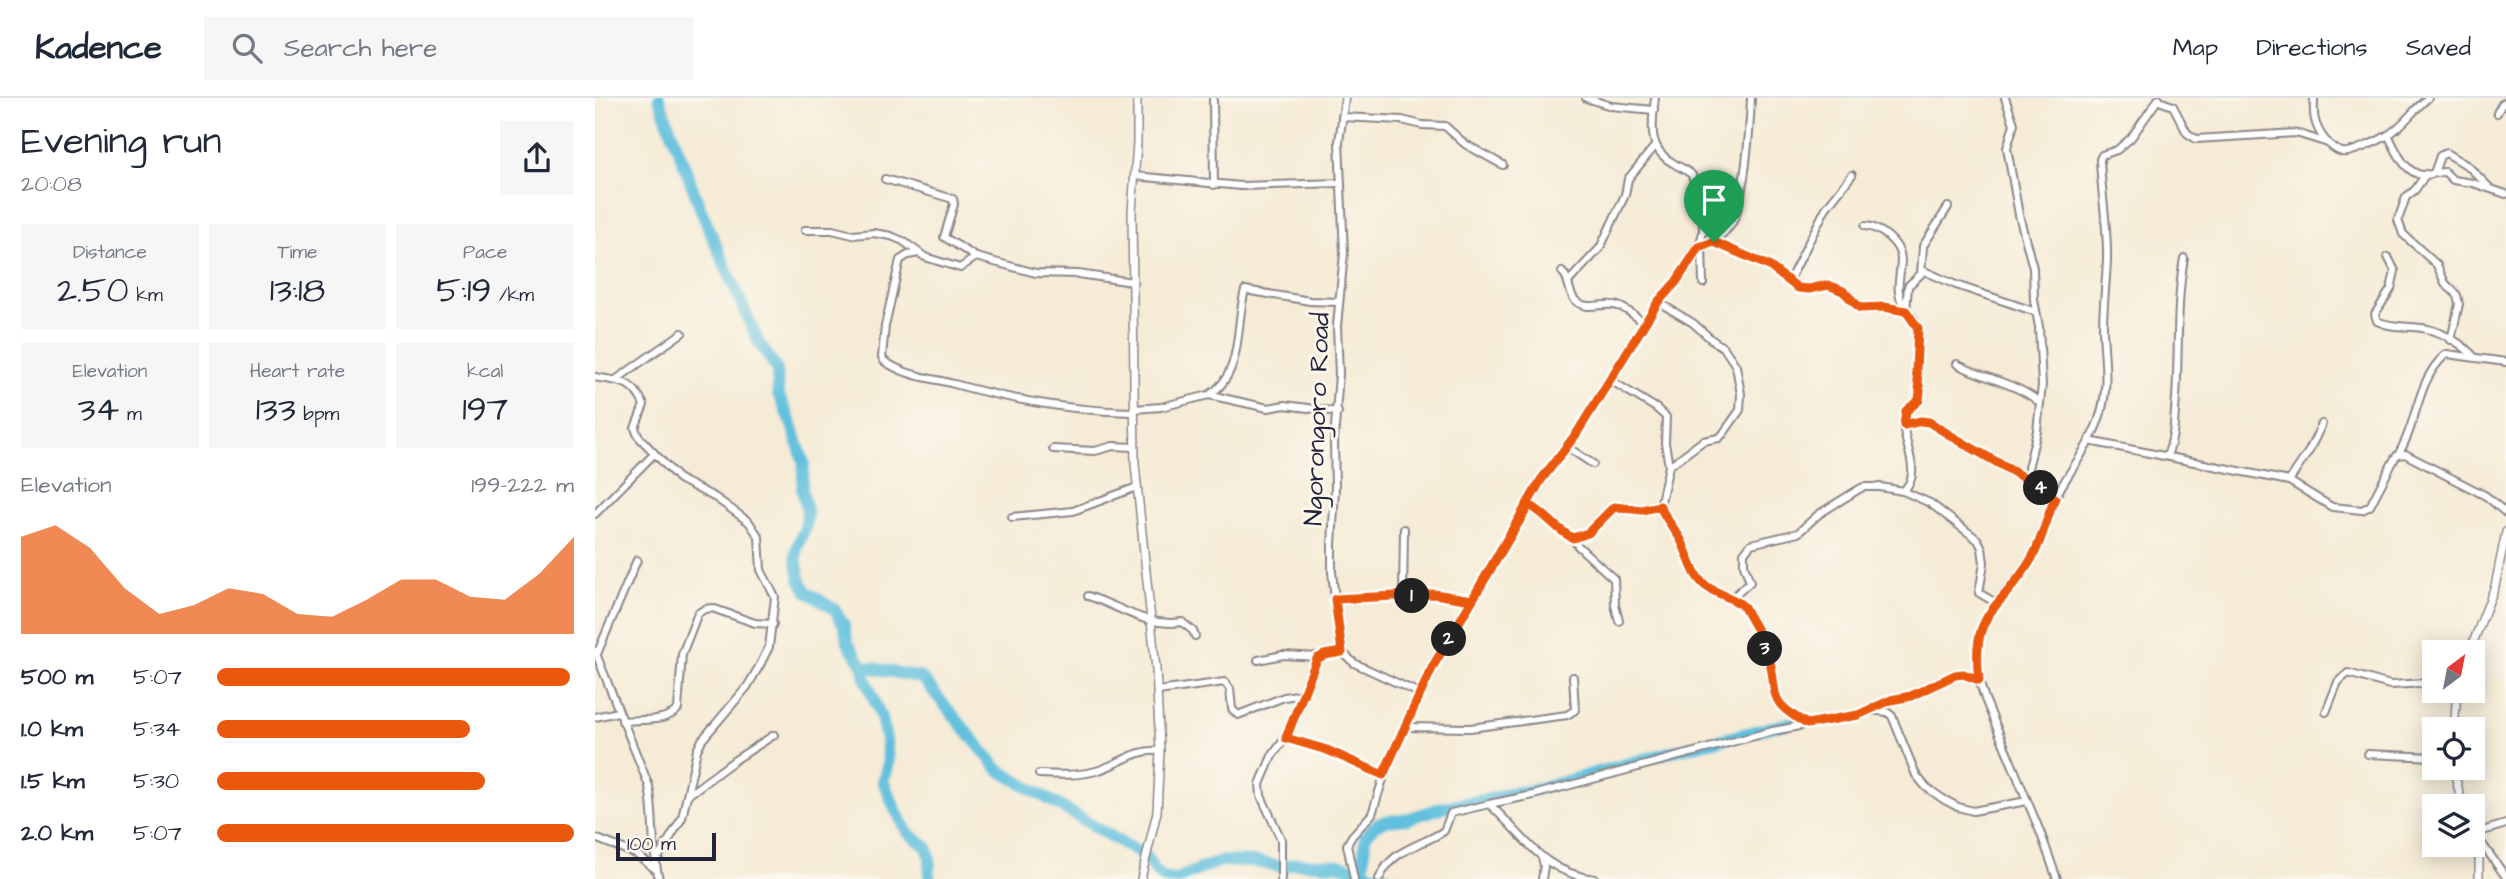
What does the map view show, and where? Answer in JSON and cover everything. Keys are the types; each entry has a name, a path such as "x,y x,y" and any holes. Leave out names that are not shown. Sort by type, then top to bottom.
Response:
{"street":[{"path":"1137,98 1132,212 1134,447 1158,691 1160,751 1157,812 1141,879"},
{"name":"Ngorongoro Road","path":"1342,652 1332,572 1335,488 1333,452 1339,374 1336,326 1344,253 1339,154 1345,98"},
{"path":"1586,98 1611,106 1654,110"},
{"path":"1655,98 1655,146 1671,163 1692,175 1703,217 1703,283"},
{"path":"1354,879 1347,845 1372,814 1383,775 1419,693 1541,480 1567,447 1658,302 1701,247 1714,242 1731,226 1740,200 1751,98"},
{"path":"2005,98 2014,124 2007,148 2019,215 2033,268 2039,327 2040,403 2037,431 2028,468 2029,480"},
{"path":"2314,98 2314,119 2328,143"},
{"path":"2057,879 1989,710 1979,680 1976,653 1979,636 1996,603 2024,572 2034,554 2055,498 2099,419 2107,376 2103,302 2107,249 2100,159 2105,153 2123,146 2159,100 2173,106 2187,133 2196,139 2303,134 2328,143 2342,152 2351,152 2388,135 2428,98"},
{"path":"1213,99 1214,185"},
{"path":"2497,113 2506,102"},
{"path":"1342,117 1402,120 1422,125 1445,126 1465,145 1503,165"},
{"path":"2303,134 2314,119"},
{"path":"2388,135 2406,166 2414,172 2445,172 2453,180 2473,183 2506,194"},
{"path":"1568,282 1600,248 1625,195 1628,179 1655,146"},
{"path":"2451,340 2459,304 2457,295 2445,283 2437,265 2403,234 2398,220 2406,197 2430,174 2440,156 2446,153 2468,166 2490,188"},
{"path":"1789,281 1826,208 1852,175"},
{"path":"1135,176 1260,187 1341,183"},
{"path":"885,179 953,199 954,204 944,237 977,257 1036,273 1078,274 1133,282"},
{"path":"1906,310 1908,286 1919,277 1922,270 1923,246 1948,207"},
{"path":"1865,226 1882,231 1899,252 1901,258 1897,282 1902,303 1918,328 1916,371 1919,400 1906,411 1903,433 1913,476 1903,491"},
{"path":"804,230 891,236 919,253 960,268 977,257"},
{"path":"1714,242 1769,266 1794,286 1804,289 1828,285 1843,291 1860,308 1906,310"},
{"path":"919,253 908,254 900,260 884,326 884,361 923,379 1077,408 1134,411 1161,407 1209,395 1222,386 1231,369 1245,290 1296,300 1339,302"},
{"path":"2388,257 2395,271 2391,289 2375,314 2377,321 2392,326 2427,328 2466,348 2475,358"},
{"path":"2167,456 2173,437 2178,363 2178,304 2184,258"},
{"path":"1922,270 1956,285 2036,312"},
{"path":"1562,272 1578,303 1590,306 1617,305 1646,324"},
{"path":"1658,302 1693,323 1724,348 1736,366 1741,394 1740,410 1720,438 1703,441 1669,466"},
{"path":"617,379 682,333"},
{"path":"2089,441 2289,481 2332,507 2362,510 2370,506 2398,454 2415,419 2421,388 2440,359 2448,354 2506,362"},
{"path":"1957,364 2027,393 2040,403"},
{"path":"595,377 617,379 632,387 643,402 644,408 635,431 654,454 679,479 716,498 741,515 755,530 760,543 761,570 775,597 769,647 747,687 706,732 697,750 683,818 656,867"},
{"path":"1610,380 1663,413 1667,424 1665,443 1669,466 1660,506 1665,518 1679,537 1696,576 1711,590 1744,607 1768,655 1776,699 1791,715 1807,724"},
{"path":"1209,395 1268,408 1285,405 1338,412"},
{"path":"1904,425 1929,422 2055,498"},
{"path":"2289,481 2309,451 2322,424"},
{"path":"1053,449 1089,451 1113,446 1134,447"},
{"path":"1567,447 1593,464"},
{"path":"595,514 654,454"},
{"path":"2398,454 2405,454 2486,496 2506,513"},
{"path":"1012,517 1073,511 1137,487"},
{"path":"1731,598 1751,582 1744,565 1744,553 1751,544 1798,533 1819,514 1863,487 1903,491 1930,503 1978,540 1984,563 1979,593 1996,603"},
{"path":"1529,505 1540,510 1573,538 1614,579 1619,621"},
{"path":"1573,538 1588,533 1614,507 1642,510 1660,506"},
{"path":"1403,597 1404,529"},
{"path":"2474,640 2495,586 2506,531"},
{"path":"637,560 596,653 618,712 645,769 653,807 659,879"},
{"path":"1335,599 1434,594 1472,600"},
{"path":"1088,596 1136,618 1170,624 1182,622 1195,636"},
{"path":"622,721 664,718 678,709 682,654 698,613 712,608 755,623 773,624"},
{"path":"1258,660 1283,655 1319,657 1342,652 1361,666 1419,693"},
{"path":"1281,879 1281,839 1259,792 1266,768 1286,738 1319,657"},
{"path":"2326,712 2338,682 2348,673 2390,685 2422,683"},
{"path":"1379,879 1408,847 1444,831 1451,813 1533,795 1710,747 1858,715 1891,700 1911,696 1955,675 1963,674 1979,680"},
{"path":"1405,727 1470,728 1516,724 1567,715 1575,710 1573,677"},
{"path":"1158,691 1225,682 1230,689 1232,709 1238,715 1284,697 1304,694"},
{"path":"1870,710 1887,712 1892,716 1916,775 1926,787 1951,804 1973,811 2027,801"},
{"path":"595,717 618,712"},
{"path":"688,796 735,760 774,735"},
{"path":"1286,738 1327,750 1383,775"},
{"path":"1039,774 1087,773 1141,752 1160,751"},
{"path":"2368,754 2422,756"},
{"path":"1489,804 1542,858 1566,873 1595,879"},
{"path":"2485,830 2506,824"},
{"path":"595,838 636,854 656,867"},
{"path":"2485,848 2506,877"},
{"path":"2479,879 2480,857"},
{"path":"1542,858 1542,879"}],"waterway":[{"path":"659,98 702,213 758,341 777,370 778,394 792,425 804,463 802,489 807,510 806,525 797,547 796,559 800,579 807,592 834,609 844,625 848,643 863,666 922,678 999,770 1146,857 1158,874 1169,879"},
{"path":"863,666 886,739 888,763 883,781 908,833 927,847 930,858 929,879"},
{"path":"1176,879 1220,861 1257,862 1282,867 1295,863 1340,865 1363,872 1365,836 1377,824 1508,793 1530,791 1673,751 1793,722"},
{"path":"1363,872 1396,879"}],"route":[{"path":"1714,242 1769,266 1798,288 1828,285 1843,291 1860,308 1884,307 1906,311 1918,328 1916,371 1920,396 1906,411 1904,425 1929,422 2055,498 2034,554 2024,572 1996,603 1982,626 1976,653 1979,680 1963,674 1955,675 1911,696 1891,700 1858,715 1807,724 1791,715 1776,699 1768,655 1744,607 1738,601 1711,590 1696,576 1679,537 1660,506 1642,510 1614,507 1588,533 1573,538 1540,510 1529,505 1433,666 1383,775 1327,750 1286,738 1317,659 1342,652 1335,599 1434,594 1472,600 1541,480 1577,433 1658,302 1676,282 1699,247 1714,242"}]}
